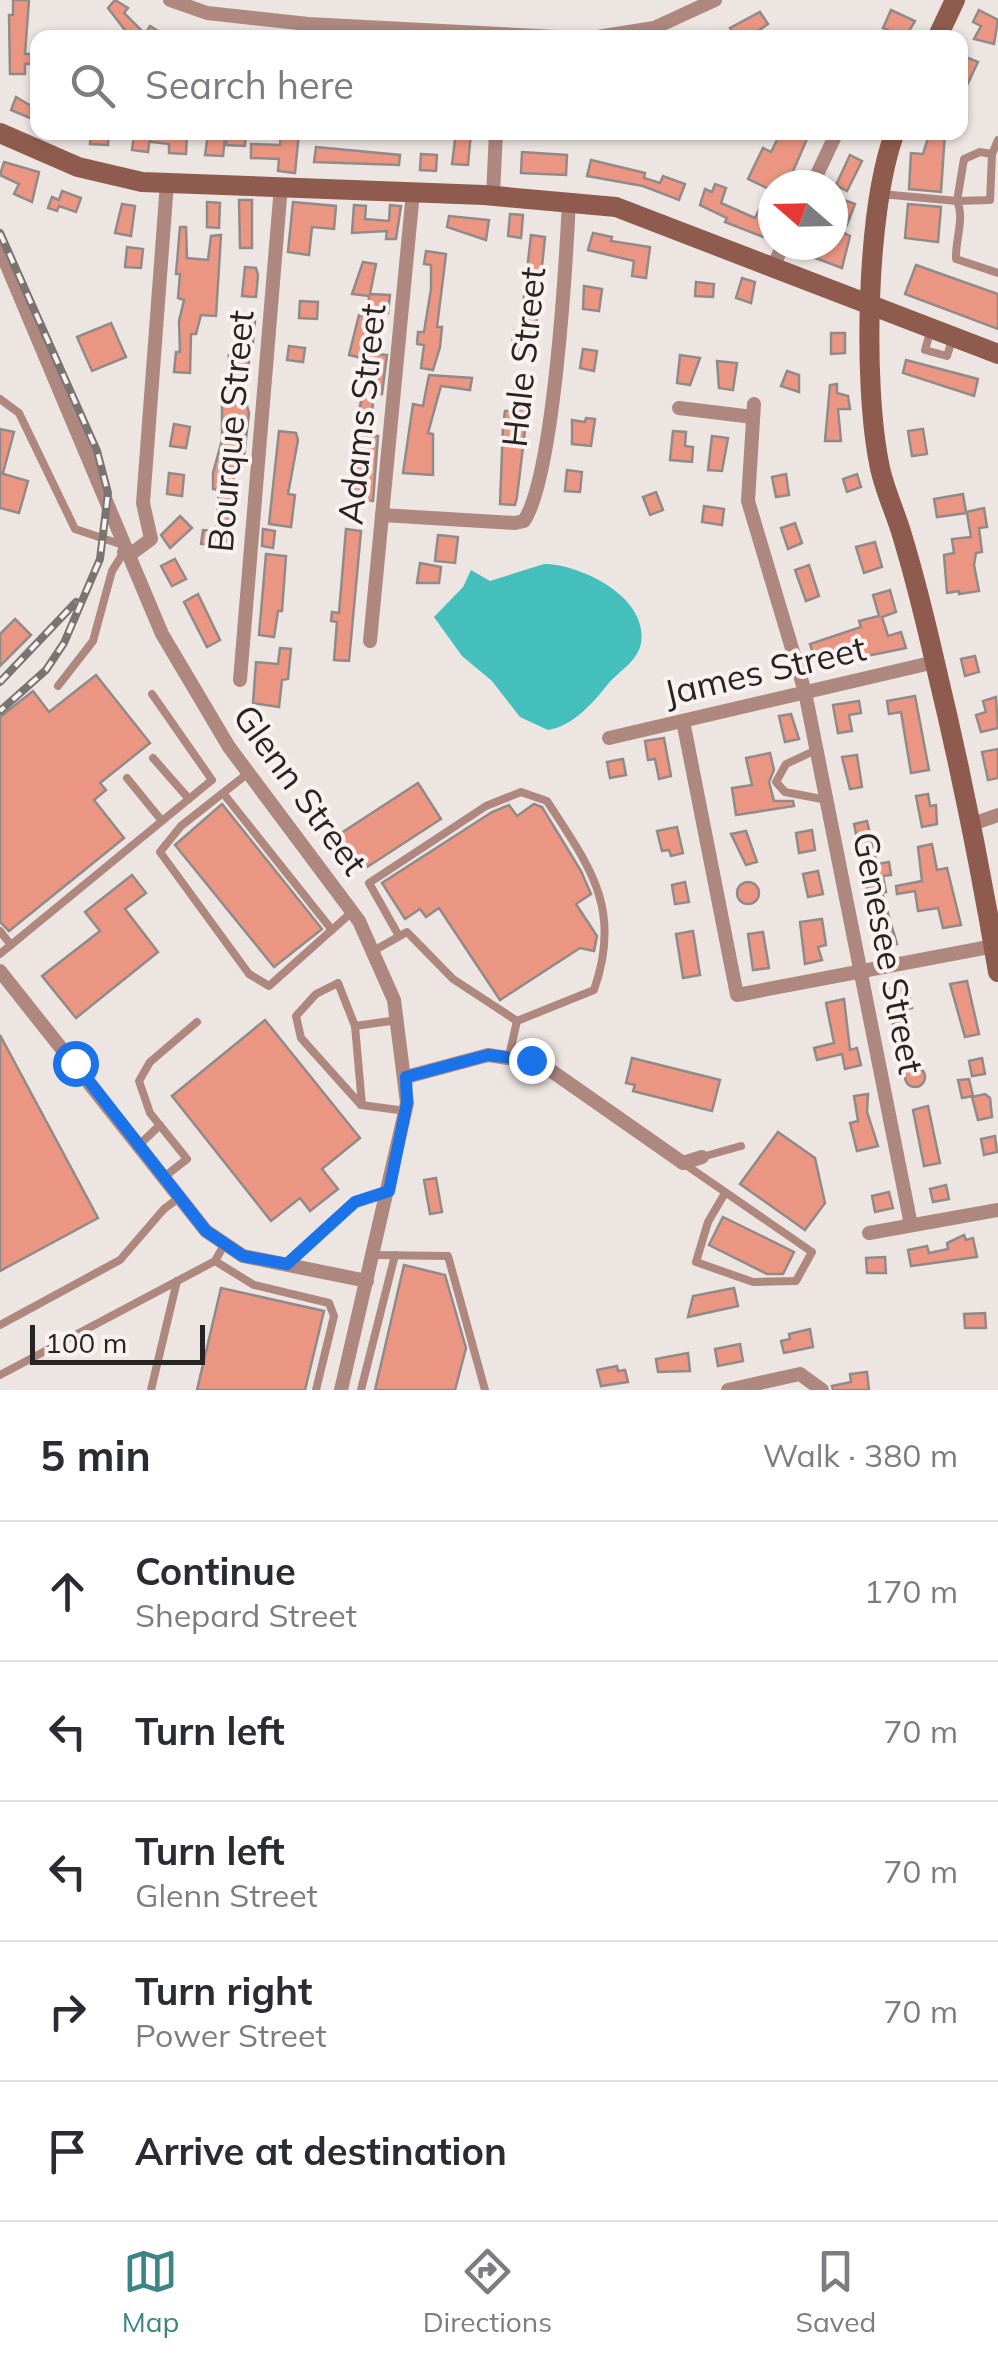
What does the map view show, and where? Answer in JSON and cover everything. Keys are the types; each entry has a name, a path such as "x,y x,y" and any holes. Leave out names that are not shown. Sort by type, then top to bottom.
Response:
{"main road":[{"path":"941,30 955,0"},
{"path":"0,134 98,174 167,184 494,195 569,200 635,212 998,354"},
{"path":"893,140 880,194 872,307 870,391 879,466 935,662 998,972"}],"street":[{"path":"170,0 207,14 404,30"},
{"path":"641,30 716,0"},
{"path":"494,195 496,140"},
{"path":"819,170 833,140"},
{"path":"122,548 135,551 151,538 142,503 167,184"},
{"name":"Bourque Street","path":"240,680 282,186"},
{"name":"Adams Street","path":"370,641 413,192"},
{"name":"Hale Street","path":"382,515 515,523 526,518 538,492 569,200"},
{"name":"Glenn Street","path":"0,249 122,548 162,634 247,774 352,912 375,950 398,1020 406,1111 341,1390"},
{"path":"772,267 776,260"},
{"name":"Genesee Street","path":"679,408 754,410 748,501 806,692 911,1226"},
{"name":"James Street","path":"609,738 935,662"},
{"path":"683,720 737,995 860,971 994,938"},
{"path":"969,825 998,815"},
{"path":"0,971 180,1198 224,1245 243,1256 367,1281"},
{"path":"406,1077 488,1055 540,1063 683,1163 702,1157"},
{"path":"869,1233 998,1210"},
{"path":"728,1390 800,1374 822,1390"}],"lane":[{"path":"880,194 990,200 992,154 998,140"},
{"path":"992,154 980,152 964,159 956,259 998,273"},
{"path":"0,399 19,413 75,529 122,548 93,641 58,686"},
{"path":"0,954 212,780 152,694"},
{"path":"817,749 786,764 776,782 785,792 827,800"},
{"path":"153,758 189,799"},
{"path":"247,774 181,826 160,852 249,974 269,986 352,912"},
{"path":"127,778 162,822"},
{"path":"400,936 369,883 500,798 528,791 541,797 598,881 602,916 599,970 589,995 517,1021"},
{"path":"223,792 332,930"},
{"path":"0,931 12,945"},
{"path":"375,950 407,932 454,979 517,1021"},
{"path":"362,1105 354,1026 338,983 316,994 296,1016 301,1038 362,1105 406,1111"},
{"path":"354,1026 398,1020"},
{"path":"509,1056 517,1021"},
{"path":"164,1177 187,1158 150,1113 138,1081 150,1062 197,1022"},
{"path":"139,1145 160,1125"},
{"path":"702,1157 741,1146"},
{"path":"683,1163 812,1252 796,1282 753,1282 696,1262 708,1222 726,1193"},
{"path":"287,1264 355,1202 389,1191"},
{"path":"0,1326 120,1260 164,1209 180,1198"},
{"path":"0,1375 216,1261 224,1245"},
{"path":"373,1255 448,1256 485,1390"},
{"path":"361,1390 396,1255"},
{"path":"216,1261 254,1285 330,1303 334,1316 316,1390"},
{"path":"151,1390 177,1281"}],"water":[{"path":"544,564 575,570 609,586 634,611 641,626 641,643 632,660 582,713 548,730 520,717 492,681 462,656 434,617 463,587 471,570 490,581"}],"building":[{"path":"13,0 29,0 25,54 30,54 30,64 25,64 25,74 10,74 9,15 13,15"},
{"path":"115,0 128,8 124,13 141,30 125,30 108,8"},
{"path":"891,10 915,21 910,30 883,28"},
{"path":"979,10 998,20 994,44 974,39 981,26 973,22"},
{"path":"760,12 768,24 759,30 730,28"},
{"path":"968,58 978,62 968,83"},
{"path":"16,97 30,105 30,118 11,110"},
{"path":"90,140 108,140 108,145 90,144"},
{"path":"133,140 150,140 148,152 132,150"},
{"path":"187,140 186,154 169,153 169,144 151,142"},
{"path":"207,140 225,140 223,156 205,155"},
{"path":"226,140 245,140 245,146 226,145"},
{"path":"280,140 298,140 295,173 278,171 279,159 251,158 251,144 280,145"},
{"path":"455,140 470,140 468,165 452,164"},
{"path":"777,140 807,140 794,170 758,170 758,184 748,179 763,148 771,152"},
{"path":"927,140 944,140 941,192 909,189 911,153 923,154"},
{"path":"316,147 400,155 399,165 314,162"},
{"path":"522,152 567,155 566,175 521,173"},
{"path":"421,154 437,155 436,171 420,170"},
{"path":"850,155 862,161 848,189 848,170 843,170"},
{"path":"591,160 645,173 644,178 660,183 663,176 685,184 679,200 643,186 587,176"},
{"path":"4,162 39,172 32,202 14,194 19,184 0,175"},
{"path":"715,184 726,188 721,203 755,218 758,212 758,235 725,222 727,218 700,205 705,189 712,192"},
{"path":"62,191 81,198 76,212 59,206 57,211 48,208 52,197 59,200"},
{"path":"239,200 252,200 252,248 240,248"},
{"path":"848,201 855,204 848,222"},
{"path":"207,202 220,203 219,228 207,227"},
{"path":"293,202 336,206 334,229 312,227 309,255 288,252"},
{"path":"122,204 135,206 131,236 115,233"},
{"path":"908,204 941,207 938,242 905,238"},
{"path":"354,205 366,206 365,219 389,221 390,205 401,206 396,239 386,239 387,231 352,233"},
{"path":"510,214 523,215 521,238 508,236"},
{"path":"449,216 489,220 486,240 447,227"},
{"path":"180,227 186,227 187,258 208,260 211,236 221,235 216,316 201,315 196,334 191,334 190,373 174,372 176,352 180,352 179,321 184,300 178,298 180,274 176,274"},
{"path":"593,233 612,237 611,241 650,247 646,278 632,276 634,261 588,250"},
{"path":"531,235 545,237 533,355 511,352 514,331 520,332"},
{"path":"127,247 143,249 141,268 125,267"},
{"path":"426,251 446,254 437,327 442,327 440,347 433,370 421,368 424,345 417,344 418,332 424,332 431,289 431,265 424,264"},
{"path":"821,260 844,260 842,268"},
{"path":"363,262 376,264 370,294 390,295 388,313 380,312 377,334 372,333 369,353 387,355 382,394 374,393 372,413 359,411 368,366 361,365 362,358 349,355 359,315 367,316 369,296 352,294"},
{"path":"916,265 998,294 998,329 905,294"},
{"path":"245,267 256,268 256,297 242,296"},
{"path":"742,278 755,282 751,303 736,298"},
{"path":"696,282 714,284 713,297 695,296"},
{"path":"584,286 602,289 599,311 583,309"},
{"path":"300,301 318,302 317,319 299,318"},
{"path":"240,319 255,320 253,342 247,341 250,378 231,377 228,369 229,355 236,356"},
{"path":"111,323 126,357 92,371 77,337"},
{"path":"831,333 845,333 845,353 831,354"},
{"path":"289,346 305,348 303,362 287,360"},
{"path":"583,349 597,351 594,371 580,368"},
{"path":"680,355 700,358 690,385 677,383"},
{"path":"906,360 978,379 974,396 903,373"},
{"path":"717,361 737,363 733,390 719,388"},
{"path":"787,371 799,375 799,392 781,386"},
{"path":"429,375 472,378 470,390 441,386 428,433 433,434 433,475 403,473 413,404 423,406"},
{"path":"516,377 531,380 517,497 515,505 500,504 503,426 505,411 511,411"},
{"path":"837,384 837,393 848,396 850,409 838,409 841,441 825,441 830,385"},
{"path":"222,403 247,406 249,413 243,464 235,463 227,547 201,544 203,530 216,531 219,490 213,489 213,473 222,440"},
{"path":"586,418 595,419 591,446 572,444 572,420 585,422"},
{"path":"174,424 190,427 186,448 170,446"},
{"path":"0,429 14,432 3,473 0,472"},
{"path":"923,429 927,454 912,456 908,431"},
{"path":"279,431 296,433 298,440 288,494 295,495 291,527 269,524"},
{"path":"673,431 686,432 685,446 693,447 692,462 670,460"},
{"path":"358,433 378,436 373,501 353,499 356,472 349,471"},
{"path":"712,436 728,438 722,471 708,470"},
{"path":"567,470 582,472 580,492 565,491"},
{"path":"0,473 28,481 19,513 0,508"},
{"path":"169,473 184,475 182,496 167,494"},
{"path":"786,474 789,495 776,497 772,477"},
{"path":"857,474 861,487 847,492 843,479"},
{"path":"656,492 663,510 650,515 643,497"},
{"path":"963,494 966,512 984,508 987,527 979,528 982,552 976,553 974,565 979,591 947,593 944,555 954,553 952,539 971,537 967,513 937,517 934,499"},
{"path":"704,506 724,509 722,525 702,522"},
{"path":"180,516 192,528 170,548 161,535"},
{"path":"795,523 802,543 788,549 781,528"},
{"path":"263,529 275,531 273,548 262,546"},
{"path":"346,529 361,531 349,661 334,660 337,622 331,621 332,612 339,613"},
{"path":"438,535 458,537 455,563 435,561"},
{"path":"875,542 882,567 864,573 856,547"},
{"path":"266,554 286,556 282,611 278,611 274,637 259,635"},
{"path":"175,559 186,579 172,586 161,566"},
{"path":"420,563 441,567 439,583 417,583"},
{"path":"809,565 819,596 806,601 795,570"},
{"path":"890,590 896,612 882,617 888,636 901,632 906,648 817,666 810,644 861,627 859,621 879,616 873,595"},
{"path":"198,594 220,640 207,647 184,602"},
{"path":"15,619 31,635 0,666 0,634"},
{"path":"280,648 291,649 288,679 282,680 279,707 253,703 256,662 278,664"},
{"path":"975,656 979,672 965,676 961,659"},
{"path":"96,675 150,743 100,783 106,790 94,800 124,838 9,931 0,922 0,717 33,691 49,712"},
{"path":"915,696 929,770 911,773 901,712 889,714 887,701"},
{"path":"996,697 998,728 981,732 976,715 986,712 983,701"},
{"path":"859,701 861,713 849,715 852,731 838,733 833,705"},
{"path":"791,714 799,739 785,742 779,716"},
{"path":"664,738 671,776 659,779 655,759 648,760 645,741"},
{"path":"998,749 998,778 988,780 982,752"},
{"path":"770,753 774,770 769,782 774,801 793,801 794,806 736,815 732,788 752,785 746,758"},
{"path":"857,755 862,787 850,789 842,757"},
{"path":"623,759 626,775 610,778 607,762"},
{"path":"418,783 441,819 361,871 338,835"},
{"path":"928,794 930,806 936,805 937,824 922,827 916,796"},
{"path":"222,804 322,929 274,967 175,845"},
{"path":"534,804 542,807 581,871 591,894 576,904 597,936 594,951 580,948 500,1000 439,908 426,917 420,909 405,919 382,883 492,812 509,805 517,816"},
{"path":"867,821 877,864 889,862 891,875 883,876 886,892 882,893 897,944 879,948 854,824"},
{"path":"677,827 683,853 671,856 669,850 662,851 657,831"},
{"path":"812,830 815,850 799,853 796,833"},
{"path":"746,831 757,862 746,865 731,834"},
{"path":"932,844 937,870 947,868 961,925 943,928 938,908 918,911 915,891 897,894 896,886 922,881 918,847"},
{"path":"818,871 823,894 808,897 803,874"},
{"path":"132,875 146,893 125,909 158,952 76,1018 42,976 100,931 85,912"},
{"path":"685,882 689,902 675,904 672,885"},
{"path":"748,882 756,885 756,901 748,904 740,901 737,893 740,885"},
{"path":"822,919 826,945 818,947 822,960 805,964 800,922"},
{"path":"693,931 700,975 683,978 676,934"},
{"path":"763,932 769,968 753,970 748,934"},
{"path":"967,981 979,1034 965,1037 950,984"},
{"path":"906,984 912,1008 906,1009 909,1020 893,1024 887,989"},
{"path":"844,999 850,1050 857,1048 861,1065 845,1069 842,1054 817,1060 814,1048 834,1043 826,1003"},
{"path":"265,1020 360,1138 322,1169 338,1189 310,1211 300,1198 271,1221 172,1096"},
{"path":"0,1035 98,1218 0,1271"},
{"path":"632,1058 720,1080 712,1111 633,1091 635,1085 626,1083"},
{"path":"982,1058 985,1074 972,1076 969,1061"},
{"path":"915,1067 925,1077 915,1087 905,1077"},
{"path":"969,1079 973,1096 962,1098 958,1080"},
{"path":"868,1094 867,1112 878,1146 857,1151 850,1123 858,1121 854,1096"},
{"path":"985,1094 990,1098 992,1117 978,1120 972,1097"},
{"path":"928,1106 940,1163 924,1166 913,1110"},
{"path":"778,1132 815,1158 825,1203 805,1230 740,1184"},
{"path":"995,1136 997,1152 984,1155 981,1139"},
{"path":"436,1178 442,1212 430,1214 424,1180"},
{"path":"946,1185 949,1199 933,1202 930,1189"},
{"path":"889,1192 893,1208 875,1212 872,1196"},
{"path":"723,1217 794,1252 783,1274 767,1274 709,1245"},
{"path":"964,1235 966,1240 973,1238 977,1257 911,1266 908,1250 927,1246 929,1253 948,1249 947,1243"},
{"path":"885,1257 886,1273 867,1273 866,1258"},
{"path":"404,1265 445,1275 466,1348 455,1390 375,1390"},
{"path":"221,1288 324,1311 305,1390 197,1390"},
{"path":"734,1288 738,1306 688,1317 693,1296"},
{"path":"985,1313 986,1328 965,1328 964,1314"},
{"path":"810,1329 813,1347 784,1353 781,1341 790,1339 789,1334"},
{"path":"740,1344 743,1361 718,1366 715,1349"},
{"path":"688,1353 690,1371 658,1372 656,1359"},
{"path":"617,1366 618,1371 625,1370 628,1382 601,1386 597,1370"},
{"path":"867,1372 869,1390 833,1390 832,1386 851,1382 850,1374"}],"railway":[{"path":"0,233 97,451 108,493 100,559 64,643 46,670 0,711"},
{"path":"0,682 76,602"}],"route":[{"path":"75,1063 206,1231 243,1256 287,1264 355,1202 389,1191 407,1103 406,1077 488,1055 531,1060"}]}
